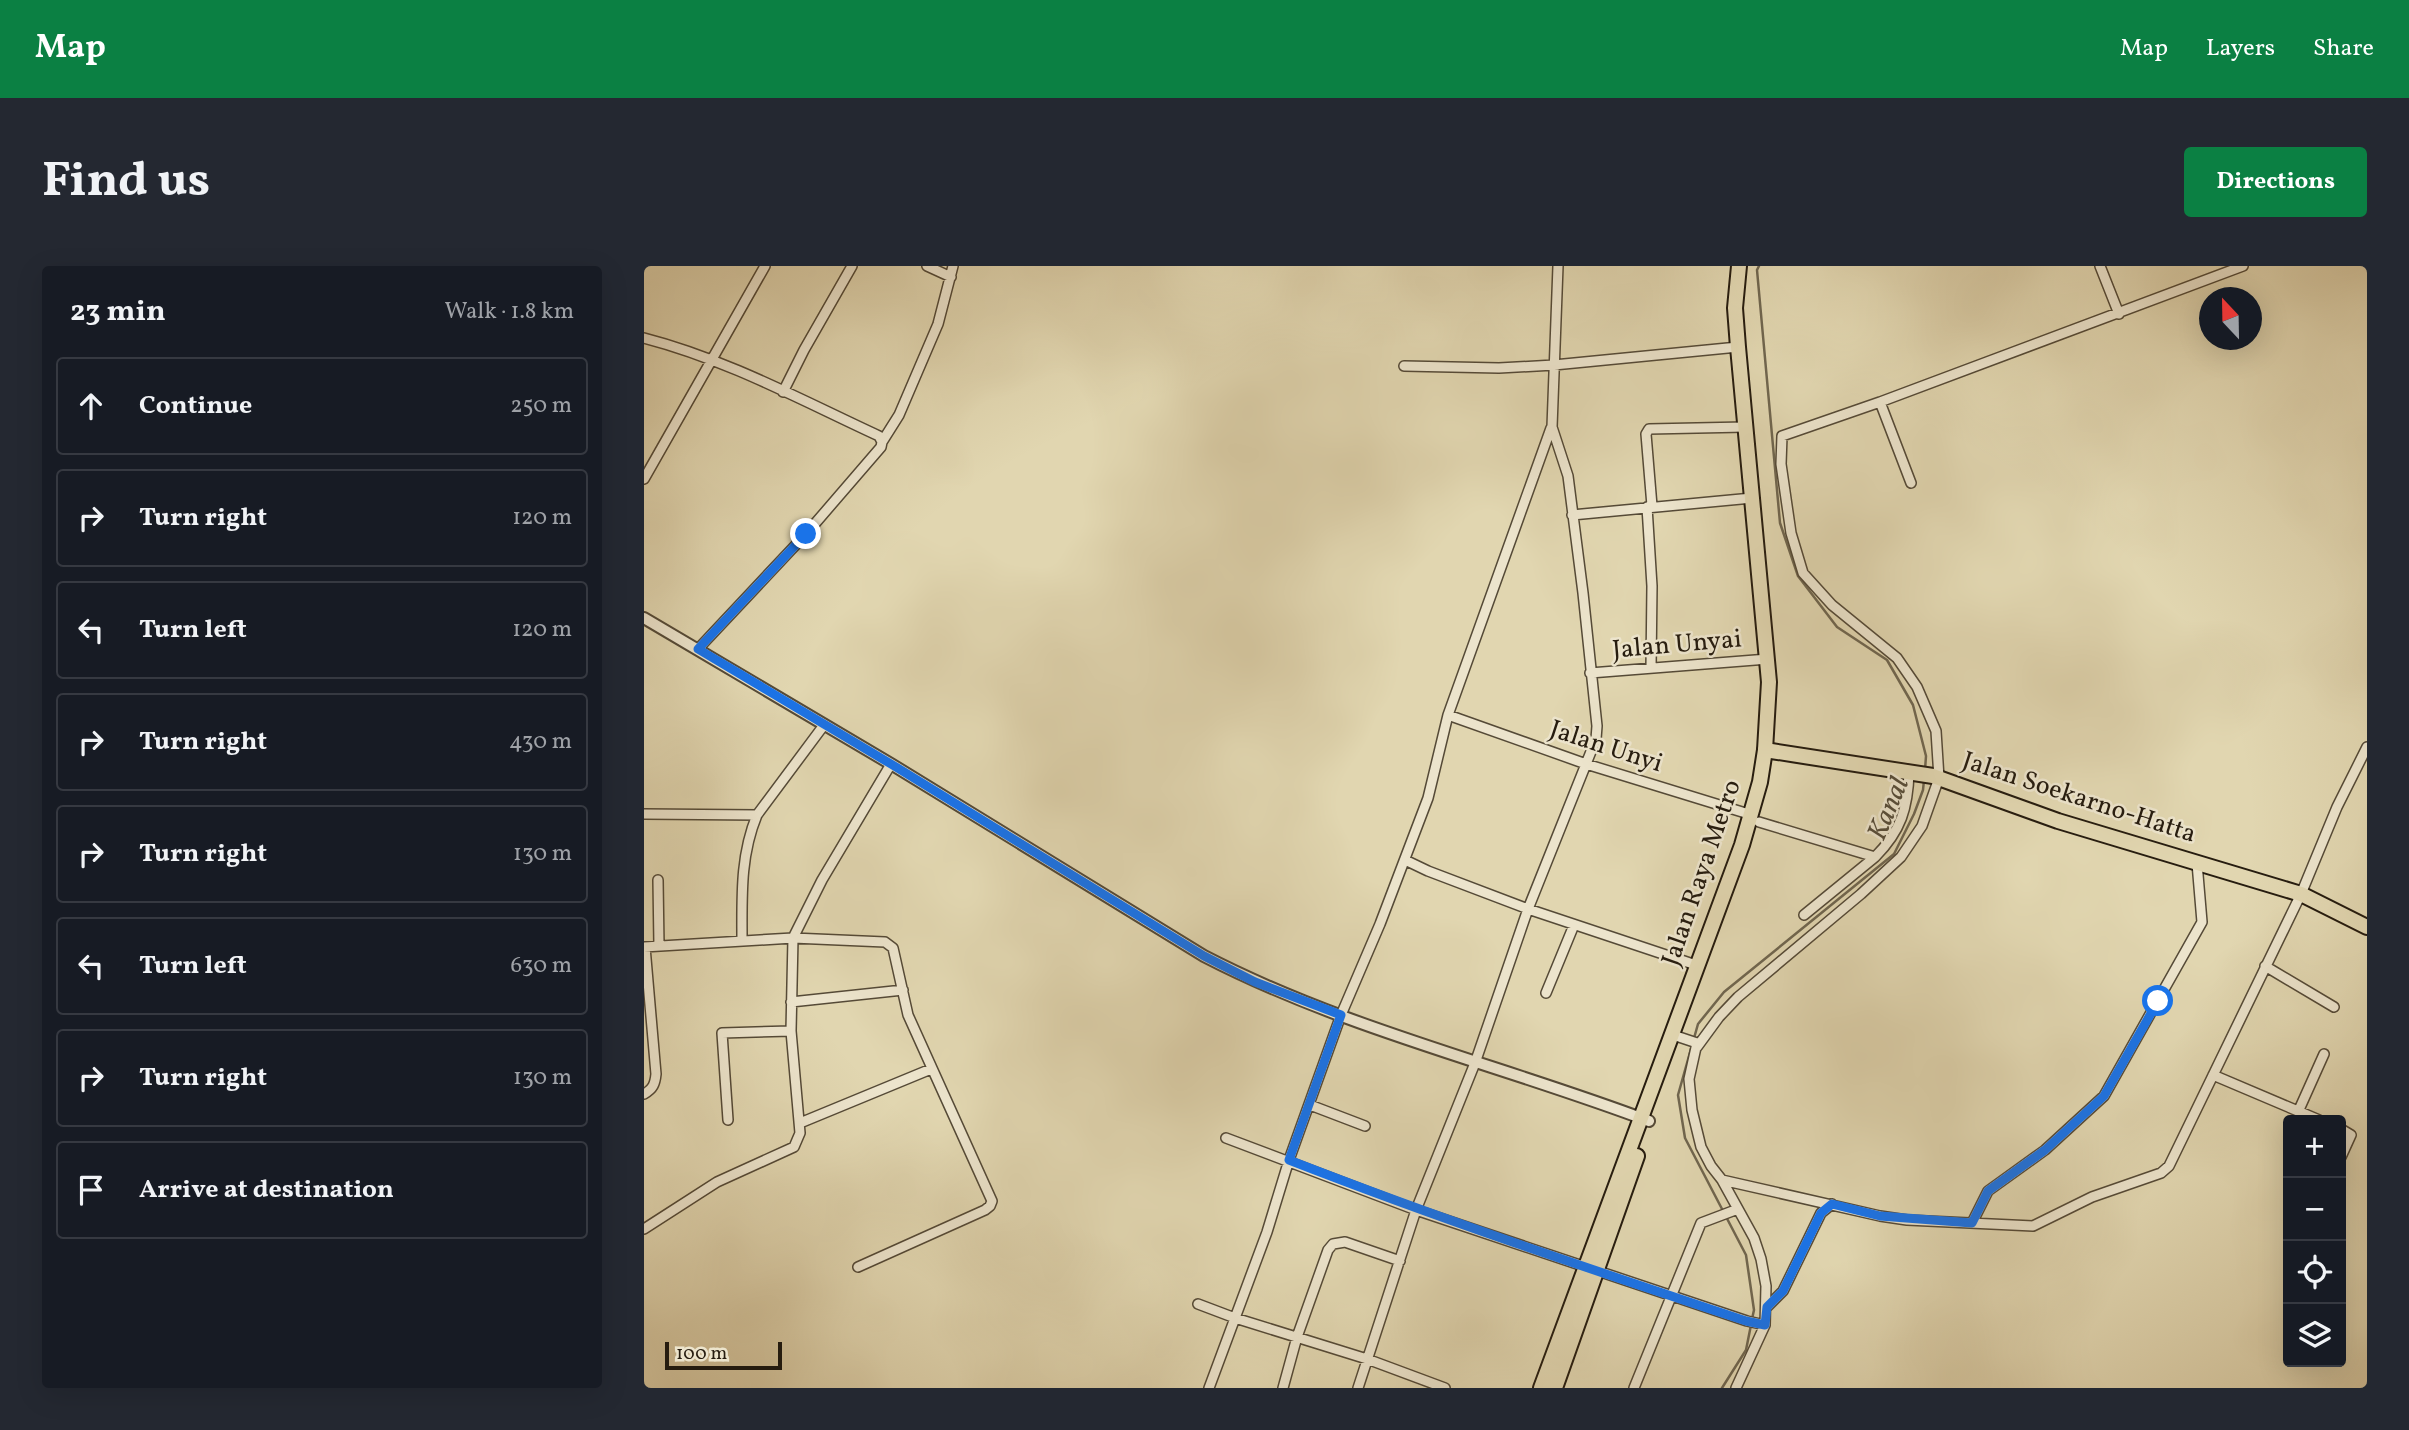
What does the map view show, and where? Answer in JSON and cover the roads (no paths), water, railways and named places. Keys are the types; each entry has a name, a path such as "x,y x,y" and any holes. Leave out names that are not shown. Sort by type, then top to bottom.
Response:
{"main road":[{"path":"1739,266 1735,308 1768,659 1769,751"},
{"path":"1555,1388 1591,1270 1645,1119 1679,1036 1755,819 1776,715 1777,667 1745,338 1743,305 1747,266"},
{"name":"Jalan Soekarno-Hatta","path":"1769,751 1936,777 2058,821 2301,894 2367,927"},
{"name":"Jalan Raya Metro","path":"1645,1119 1696,965 1755,819"},
{"path":"1541,1388 1591,1270"}],"street":[{"path":"644,479 765,266"},
{"path":"783,391 852,266"},
{"path":"927,266 951,277"},
{"path":"698,649 806,534 881,447 899,415 938,324 953,266"},
{"path":"1209,1388 1267,1232 1289,1160 1341,1015 1428,798 1448,715 1552,427 1559,266"},
{"path":"2100,266 2119,314"},
{"path":"1736,1388 1767,1307 1766,1286 1759,1251 1722,1180 1701,1147 1692,1110 1689,1079 1696,1044 1738,997 1901,857 1922,826 1936,777 1936,731 1917,687 1897,658 1832,605 1803,573 1791,533 1781,464 1782,436 2119,314 2243,266"},
{"path":"644,338 712,361 783,391 879,436 883,442"},
{"path":"1404,366 1500,368 1554,365 1738,347"},
{"path":"1880,402 1911,482"},
{"path":"1358,1388 1416,1210 1475,1063 1528,909 1597,733 1583,593 1567,476 1552,427"},
{"path":"1651,668 1652,586 1646,434 1649,429 1745,427"},
{"path":"1572,516 1649,506 1752,498"},
{"path":"644,618 891,764 1204,956 1255,982 1475,1063 1645,1119"},
{"name":"Jalan Unyai","path":"1590,673 1768,659"},
{"name":"Jalan Unyi","path":"1448,715 1586,764 1875,857"},
{"path":"742,941 744,859 757,815 824,725"},
{"path":"1722,1180 1880,1216 2039,1225 2092,1197 2161,1173 2169,1166 2301,894 2337,807 2367,747"},
{"path":"644,1230 717,1182 794,1147 799,1140 800,1123 791,1031 793,938 822,880 891,764"},
{"path":"1804,915 1875,857 1893,838 1908,799 1912,772"},
{"path":"644,814 757,815"},
{"path":"1405,860 1528,909 1696,965"},
{"path":"1972,1223 1988,1191 2045,1150 2104,1096 2202,922 2196,863"},
{"path":"658,880 659,946"},
{"path":"1546,993 1574,925"},
{"path":"644,1094 651,1090 656,1074 645,947 793,938 888,944 895,952 908,1015 981,1173 992,1203 985,1210 858,1266"},
{"path":"2265,966 2334,1007"},
{"path":"791,1002 903,990"},
{"path":"728,1120 722,1033 791,1031"},
{"path":"1679,1036 1696,1044"},
{"path":"2298,1112 2324,1055"},
{"path":"800,1123 931,1069"},
{"path":"2213,1075 2306,1115"},
{"path":"1310,1105 1365,1126"},
{"path":"2346,1132 2351,1135 2346,1146"},
{"path":"1226,1138 1416,1210 1761,1325"},
{"path":"1767,1307 1783,1291 1821,1213 1832,1204"},
{"path":"1634,1388 1701,1222 1736,1211"},
{"path":"1283,1388 1297,1337 1328,1250 1333,1244 1345,1242 1400,1261"},
{"path":"1198,1304 1367,1359 1443,1388"}],"waterway":[{"name":"Kanal","path":"1759,266 1757,270 1780,523 1798,576 1837,627 1887,660 1913,705 1926,756 1925,770"},
{"name":"Kanal","path":"1752,1319 1754,1310 1746,1255 1685,1138 1678,1095 1698,1024 1724,992 1894,854 1914,814 1924,780"},
{"name":"Kanal","path":"1722,1388 1746,1350 1751,1325"}]}
